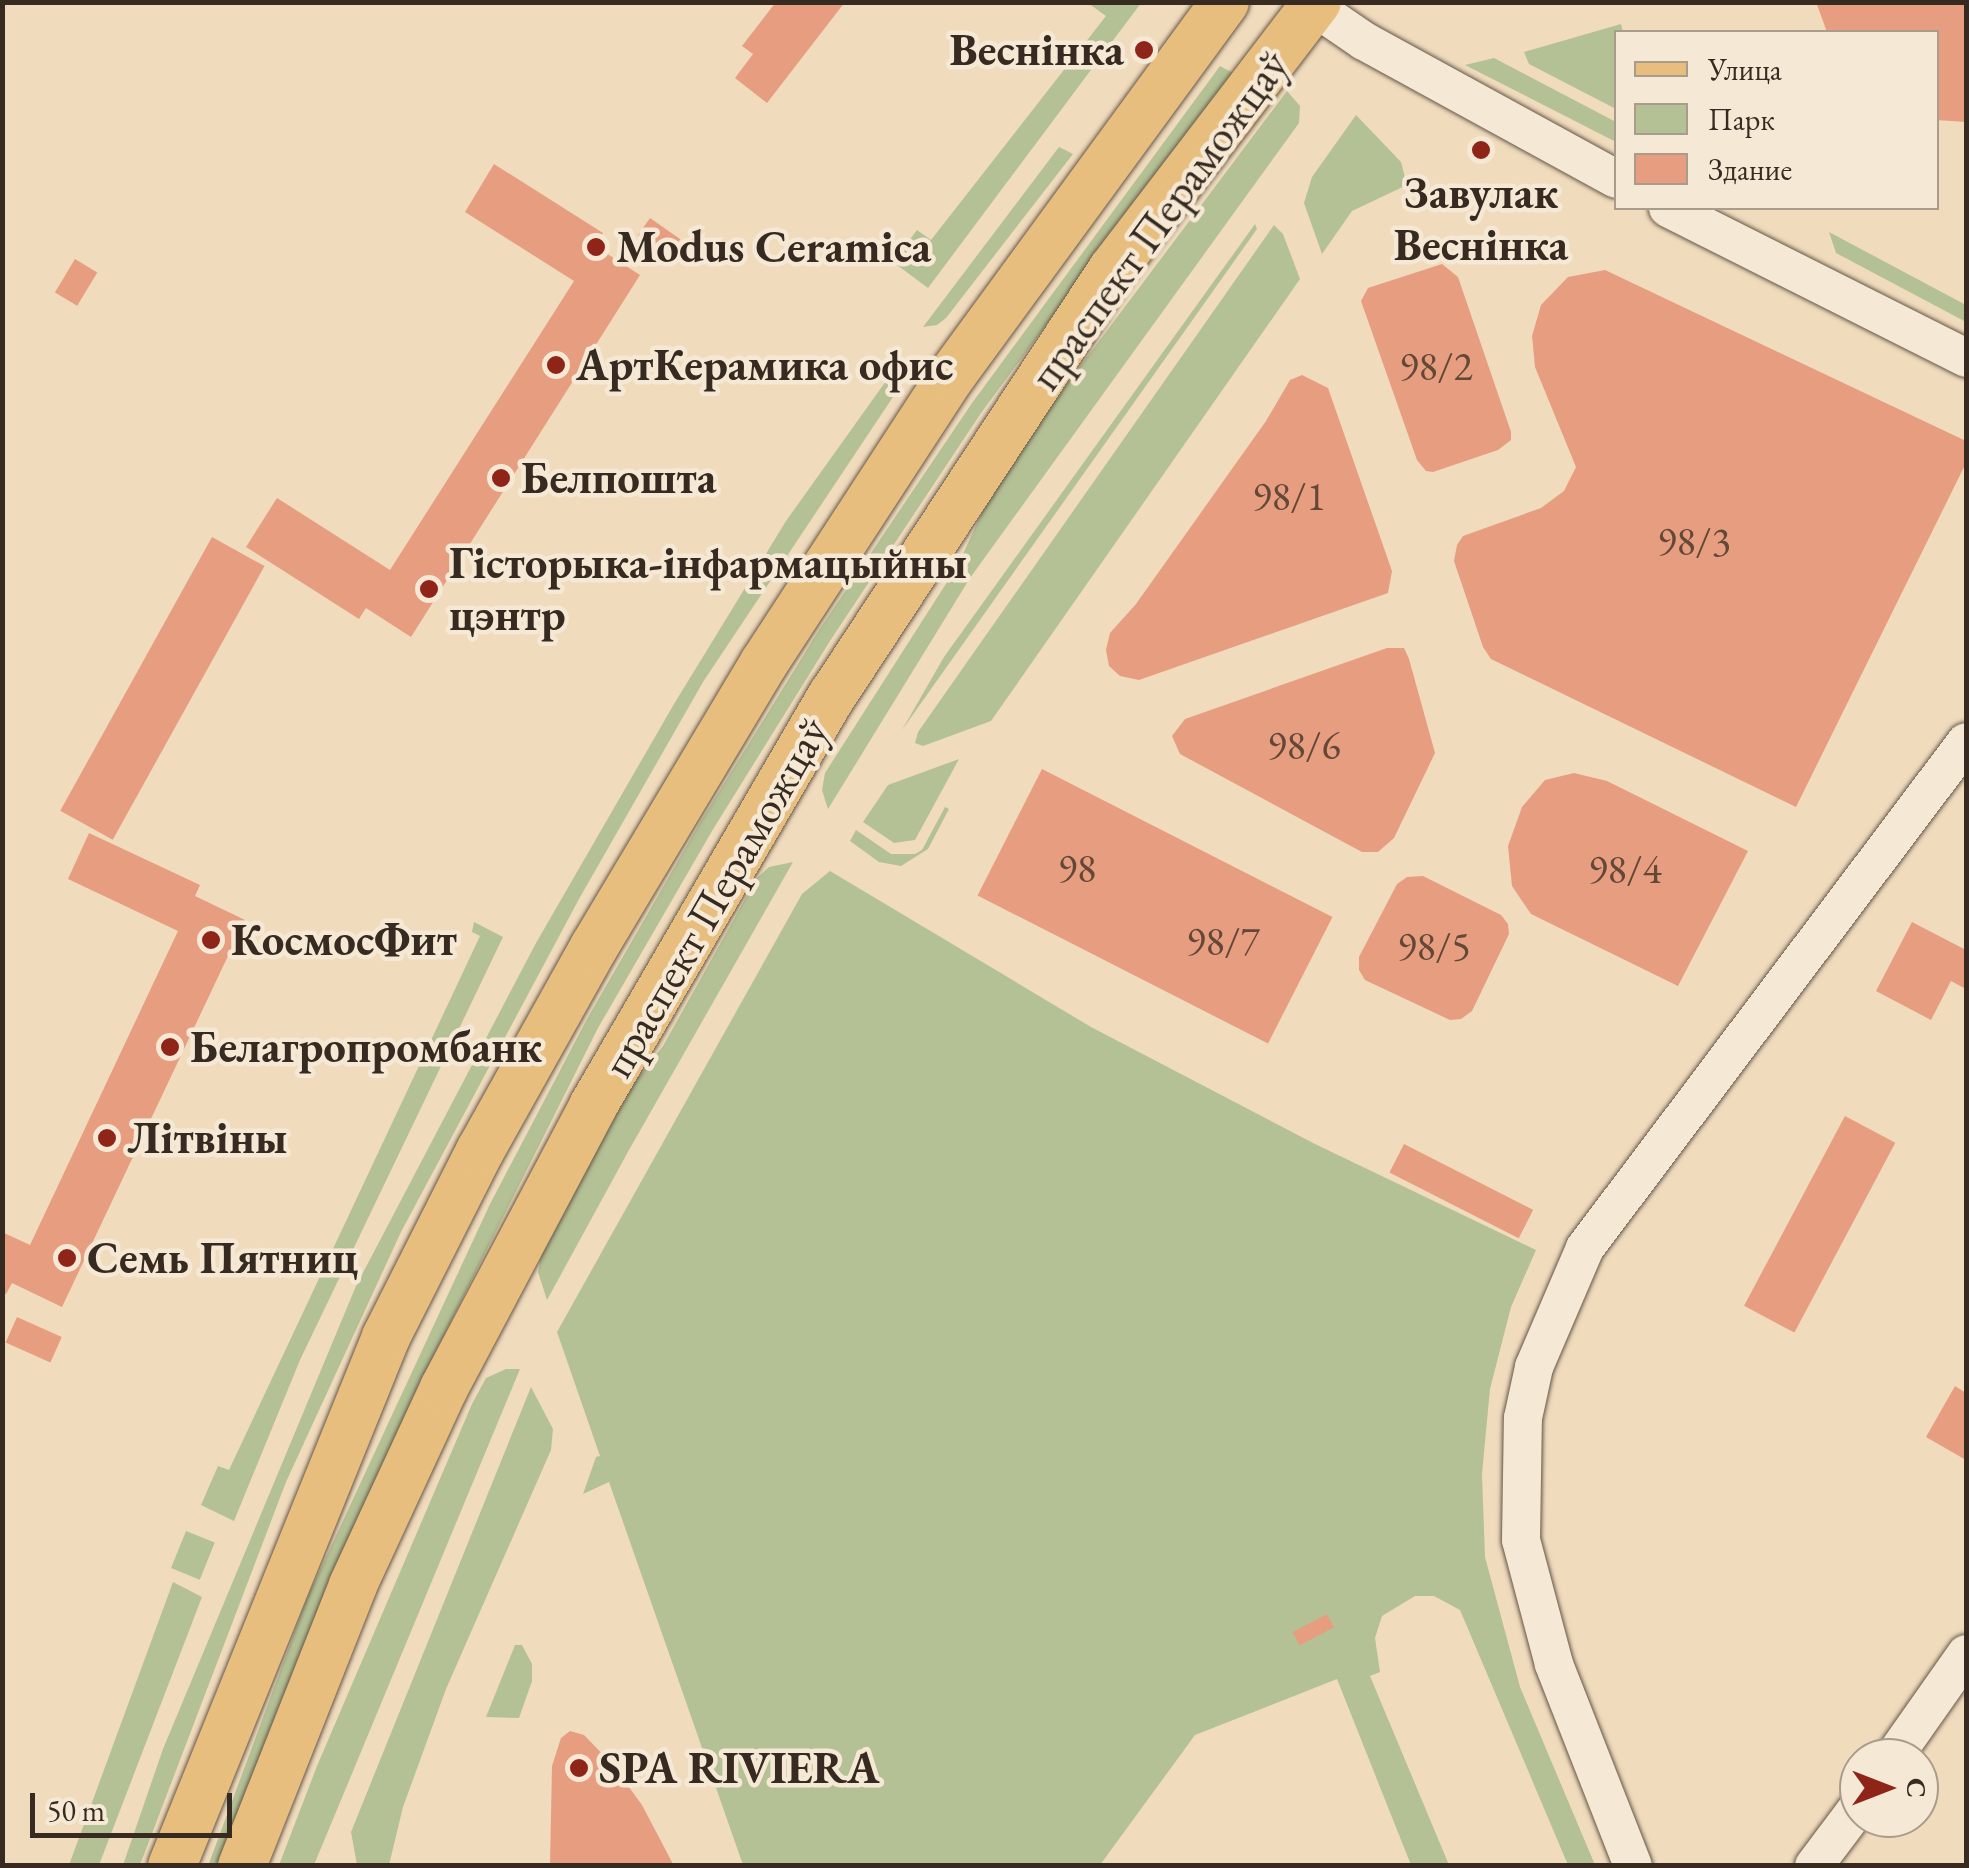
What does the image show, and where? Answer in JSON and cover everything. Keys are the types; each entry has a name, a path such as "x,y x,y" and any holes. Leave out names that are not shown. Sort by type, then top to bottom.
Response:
{"main road":[{"name":"праспект Пераможцаў","path":"172,1866 386,1338 480,1152 594,946 764,662 952,375 1225,2"},
{"name":"праспект Пераможцаў","path":"242,1866 353,1585 444,1388 593,1106 832,696 1112,270 1313,4"}],"street":[{"path":"1313,4 1387,54 1614,177"},
{"path":"1672,210 1966,358"},
{"path":"1633,1866 1554,1664 1520,1540 1523,1418 1534,1367 1584,1248 1966,742"},
{"path":"1907,1738 1966,1654"},
{"path":"1814,1866 1839,1833"}],"green space":[{"path":"1088,3 1141,3 928,288 893,262 917,230 931,240 1106,16"},
{"path":"1621,24 1622,30 1614,30 1614,108 1529,64 1524,52"},
{"path":"1494,58 1614,121 1614,141 1465,65"},
{"path":"1220,66 1233,73 981,413 830,641 712,831 598,1028 412,1399 322,1606 223,1865 208,1866 308,1596 490,1204 587,1019 701,821 819,630 972,403"},
{"path":"1287,91 1300,106 1299,123 970,578 828,809 822,790 825,773 958,565 1000,473"},
{"path":"1356,115 1401,162 1407,185 1352,211 1322,254 1304,203 1312,177"},
{"path":"1059,147 1073,154 946,318 937,325 923,327"},
{"path":"1255,224 1257,229 902,730 944,657"},
{"path":"1274,225 1283,234 1300,279 991,721 923,746 915,743 918,732"},
{"path":"1829,232 1966,305 1966,322 1836,253"},
{"path":"901,360 904,374 895,394 703,682 579,899 401,1232 286,1482 140,1865 123,1865 163,1749 356,1286 536,943 674,704 786,521"},
{"path":"959,759 915,840 894,843 863,822 888,785"},
{"path":"945,807 949,809 928,849 901,866 879,862 850,841 856,830 891,854 915,854 922,850"},
{"path":"793,862 547,1300 538,1272 543,1246 617,1104 663,1046 757,878 769,867"},
{"path":"830,871 1091,1027 1313,1143 1536,1250 1511,1307 1490,1389 1482,1474 1485,1557 1520,1687 1595,1865 1568,1865 1460,1610 1434,1596 1415,1596 1382,1616 1375,1638 1380,1672 1370,1676 1449,1865 1411,1865 1337,1679 1195,1735 1100,1865 743,1865 609,1482 583,1494 596,1457 600,1456 557,1332 802,894"},
{"path":"474,922 503,937 300,1360 234,1521 201,1505 218,1466 229,1470 480,936 472,932"},
{"path":"506,1369 520,1369 314,1865 279,1865 317,1766 472,1404 486,1378"},
{"path":"531,1387 553,1429 551,1450 446,1689 403,1807 389,1865 357,1865 351,1832"},
{"path":"186,1531 215,1543 200,1580 171,1568"},
{"path":"173,1582 202,1597 99,1865 69,1865"},
{"path":"515,1645 522,1645 532,1664 532,1681 519,1718 486,1717"}],"building":[{"path":"776,2 845,2 767,103 735,78 753,54 742,46"},
{"path":"1816,2 1966,2 1966,122 1939,120 1939,30 1826,30"},
{"path":"494,164 603,233 595,246 640,275 411,637 366,608 359,619 246,547 277,498 390,570 574,281 465,212"},
{"path":"650,218 680,239 668,256 638,235"},
{"path":"75,259 97,272 77,306 55,292"},
{"path":"1442,264 1458,277 1511,440 1498,450 1433,472 1426,471 1417,460 1361,301 1368,288"},
{"path":"1605,270 1966,441 1966,463 1796,807 1491,659 1483,647 1454,561 1457,545 1463,536 1541,508 1564,491 1576,467 1535,367 1532,336 1541,305 1568,277"},
{"path":"1302,375 1328,388 1392,571 1388,593 1139,680 1120,676 1109,666 1106,650 1110,633 1136,604 1266,421 1290,380"},
{"path":"212,537 264,566 113,840 60,811"},
{"path":"1387,648 1404,648 1435,753 1394,838 1378,852 1362,852 1180,754 1172,736 1185,719"},
{"path":"1042,769 1332,917 1268,1044 978,896"},
{"path":"1574,773 1607,781 1748,851 1678,986 1531,914 1512,886 1508,846 1522,807 1545,780"},
{"path":"89,833 200,885 195,896 245,920 62,1307 12,1283 6,1294 2,1293 2,1232 30,1245 178,931 68,879"},
{"path":"1423,876 1501,915 1508,924 1509,934 1472,1011 1461,1019 1450,1020 1365,980 1359,970 1359,957 1397,884 1407,877"},
{"path":"1912,922 1966,950 1966,989 1951,981 1931,1020 1876,991"},
{"path":"1845,1116 1895,1143 1794,1333 1744,1306"},
{"path":"1404,1144 1533,1210 1519,1238 1389,1173"},
{"path":"17,1317 62,1337 50,1363 6,1343"},
{"path":"1955,1386 1966,1393 1966,1460 1926,1437"},
{"path":"1327,1614 1334,1627 1300,1646 1293,1632"},
{"path":"570,1731 584,1735 612,1764 642,1805 674,1866 550,1866 552,1766 561,1738"}],"place":[{"name":"Веснінка","path":"1144,50"},
{"name":"Завулак Веснінка","path":"1481,150"},
{"name":"Modus Ceramica","path":"596,247"},
{"name":"АртКерамика офис","path":"556,365"},
{"name":"Белпошта","path":"501,478"},
{"name":"Гісторыка-інфармацыйны цэнтр","path":"429,589"},
{"name":"КосмосФит","path":"211,940"},
{"name":"Белагропромбанк","path":"170,1047"},
{"name":"Літвіны","path":"107,1138"},
{"name":"Семь Пятниц","path":"67,1258"},
{"name":"SPA RIVIERA","path":"579,1768"}]}
